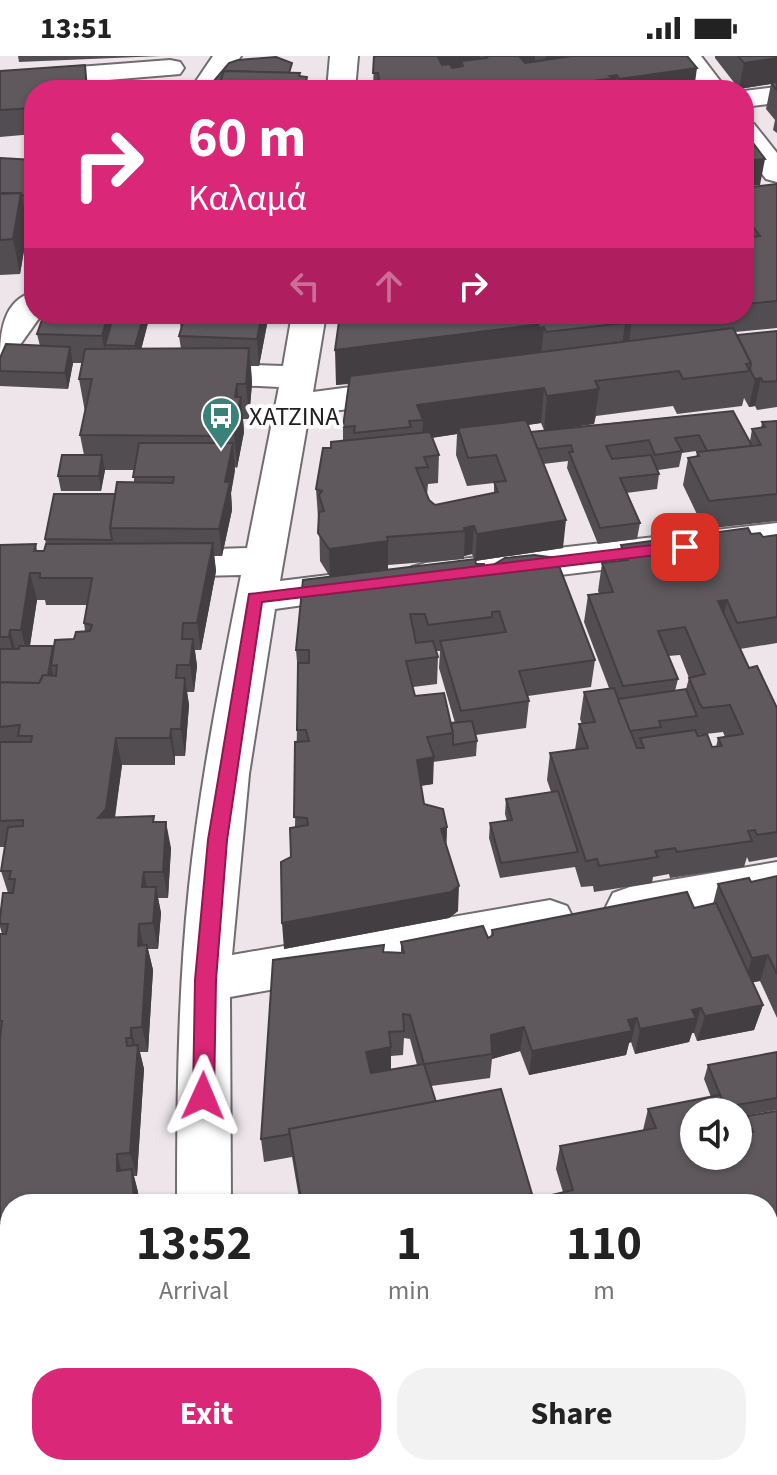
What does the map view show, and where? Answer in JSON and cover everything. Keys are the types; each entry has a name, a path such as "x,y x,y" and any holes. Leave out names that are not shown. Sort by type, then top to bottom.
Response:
{"street":[{"path":"211,80 227,56"},
{"path":"342,80 344,56"},
{"path":"687,56 705,80"},
{"path":"0,81 170,68"},
{"path":"754,98 777,95"},
{"path":"754,143 777,173"},
{"path":"0,349 24,316"},
{"path":"204,1194 206,980 218,840 258,579 298,391 308,324"},
{"path":"167,372 298,391 435,387"},
{"path":"123,564 258,579 777,536"},
{"path":"206,980 777,881"}],"building":[{"path":"374,56 444,56 438,57 442,65 450,64 452,68 463,66 461,61 487,58 485,56 519,56 525,63 572,56 687,56 697,68 619,79 617,75 600,80 379,80 378,73 373,73"},
{"path":"738,56 777,56 777,58 744,63"},
{"path":"276,57 292,63 289,73 224,71 221,80 215,80 229,63"},
{"path":"85,65 86,80 24,80 24,109 0,110 0,71"},
{"path":"224,71 300,73 299,76 307,77 306,80 221,80"},
{"path":"754,144 765,159 754,160"},
{"path":"0,158 24,159 24,195 0,193"},
{"path":"777,184 777,301 754,303 754,237 760,236 754,228 754,187"},
{"path":"21,193 13,239 0,240 0,194"},
{"path":"40,324 105,324 102,336 37,334"},
{"path":"111,324 141,324 135,346 105,345"},
{"path":"183,324 260,324 257,339 179,336"},
{"path":"339,324 534,324 533,325 335,350"},
{"path":"539,324 616,324 546,332 544,327 538,328"},
{"path":"733,328 751,363 746,364 750,371 683,379 679,371 595,381 599,389 547,396 544,388 417,405 423,420 409,421 411,427 354,433 355,426 343,427 350,376"},
{"path":"777,331 777,381 763,382 761,378 755,379 750,370 751,363 737,335"},
{"path":"6,344 70,347 65,373 0,371 0,358"},
{"path":"249,348 246,384 237,384 235,397 241,397 234,432 225,432 225,436 80,435 92,379 79,379 85,349"},
{"path":"733,411 752,446 707,451 699,435 675,438 682,451 655,455 649,440 606,446 612,459 651,455 659,474 620,478 640,523 600,528 569,452 573,452 571,445 538,449 530,432"},
{"path":"526,420 566,520 477,534 474,526 464,528 465,531 387,537 388,541 329,549 318,533 319,512 324,511 319,495 322,491 316,489 323,448 331,448 331,442 430,432 439,455 424,457 428,467 416,468 429,500 435,505 498,492 494,482 506,481 496,455 468,458 458,428"},
{"path":"777,421 777,494 709,501 688,458 699,456 697,452 761,445 752,429 765,427 762,422"},
{"path":"139,443 233,443 225,482 230,482 219,529 110,528 117,482 173,483 174,477 133,477"},
{"path":"62,455 102,455 99,476 58,476"},
{"path":"54,494 115,494 110,528 112,540 45,539"},
{"path":"748,528 751,534 760,533 763,537 777,535 777,617 737,623 727,600 718,601 749,668 757,666 777,708 777,832 757,835 755,830 748,831 752,841 677,852 675,848 655,851 658,857 599,866 597,859 586,861 550,753 588,748 579,724 595,722 584,692 614,688 637,748 644,748 640,738 695,730 698,736 707,734 712,747 722,746 718,738 743,734 730,705 703,708 700,704 689,678 705,674 685,627 658,631 678,679 623,686 588,595 613,592 602,563 628,560 621,545"},
{"path":"213,543 197,623 183,623 182,639 193,639 190,665 177,665 176,678 185,678 181,729 171,729 170,738 116,738 106,809 98,818 154,816 153,822 166,822 163,872 144,872 143,877 142,887 156,887 153,923 139,924 138,946 147,945 142,1027 131,1028 131,1038 126,1038 127,1046 138,1045 130,1153 117,1154 117,1171 132,1169 133,1194 0,1194 0,934 6,934 8,924 0,924 0,918 3,893 13,893 15,879 9,879 11,871 1,871 8,827 23,826 23,820 0,821 0,742 31,742 32,736 18,736 20,725 0,727 0,682 39,683 43,675 56,676 57,665 51,666 55,640 74,639 76,632 90,631 92,625 84,623 92,578 40,578 40,573 30,573 21,630 10,630 9,637 0,637 0,545 36,544 34,551 44,551 46,544"},
{"path":"534,555 556,558 595,660 519,671 529,701 461,711 440,641 506,632 499,611 492,612 492,617 428,625 425,614 410,614 416,643 433,641 438,657 406,661 415,696 444,693 453,733 427,737 434,757 417,760 424,804 443,809 447,827 441,829 459,886 451,892 282,923 281,862 291,857 290,828 308,825 307,818 294,817 295,742 309,741 306,730 297,730 298,663 309,663 309,650 296,650 303,580 475,559 476,564 484,564 487,575 493,574 490,567 505,558"},
{"path":"19,646 53,646 48,675 43,675 39,683 0,682 0,649 19,649"},
{"path":"686,689 697,716 659,721 661,727 630,731 618,699"},
{"path":"472,721 477,741 453,745 451,723"},
{"path":"558,791 578,852 501,863 490,823 512,820 506,799"},
{"path":"777,876 777,974 768,955 752,958 718,884 749,878 751,882"},
{"path":"687,892 694,908 716,903 763,1005 705,1016 701,1008 692,1010 696,1018 640,1029 637,1018 628,1020 632,1031 532,1051 524,1027 491,1035 492,1054 424,1064 436,1102 289,1129 290,1134 261,1139 273,960 384,945 383,952 404,953 401,942 483,926 488,938 493,935 492,930","holes":["403,1014 410,1015 424,1064 371,1073 366,1052 391,1047 389,1032 404,1031"]},
{"path":"777,1052 777,1098 752,1102 752,1098 721,1098 708,1065"},
{"path":"501,1089 532,1194 300,1194 289,1129"},
{"path":"680,1103 680,1170 752,1170 752,1115 777,1111 777,1194 556,1194 573,1190 560,1146 656,1128 648,1109"}],"place":[{"name":"ΧΑΤΖΙΝΑ","path":"221,450"}],"route":[{"path":"203,1096 206,980 218,840 255,598 685,547"}]}
